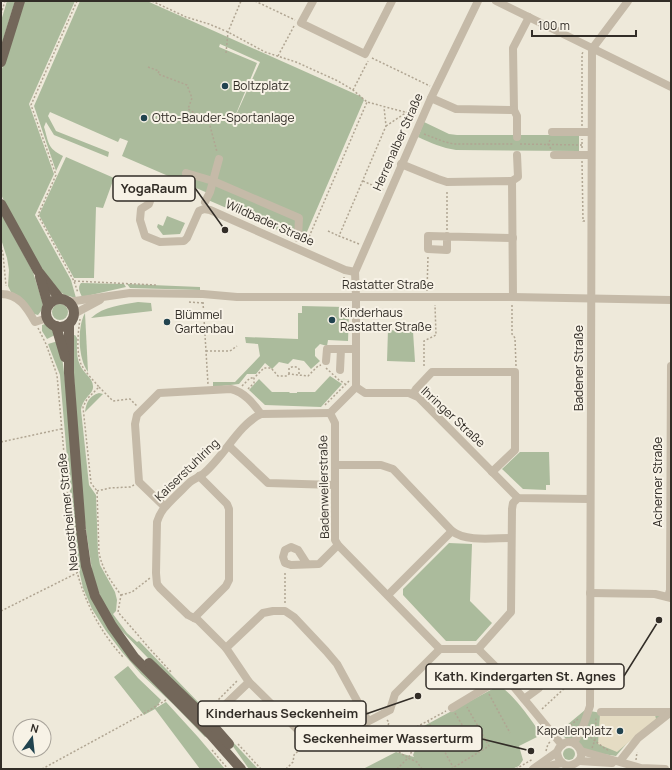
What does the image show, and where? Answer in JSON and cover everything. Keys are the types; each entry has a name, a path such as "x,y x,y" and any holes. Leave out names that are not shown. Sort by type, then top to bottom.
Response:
{"main road":[{"path":"1,62 20,1"},
{"path":"1,204 38,271 48,305 46,309 47,318"},
{"path":"38,271 64,300 72,305 74,314 72,320 68,324 60,327 56,326"},
{"path":"48,305 56,299 64,300"},
{"name":"Neuostheimer Straße","path":"47,318 52,325 56,326 61,338 69,373"},
{"name":"Neuostheimer Straße","path":"68,324 69,373 81,530 86,566 95,596 103,612 122,639 164,676 205,723 241,769"},
{"name":"Neuostheimer Straße","path":"205,723 234,751 246,769"}],"street":[{"path":"313,1 302,24 365,54 392,1"},
{"name":"Herrenalber Straße","path":"356,297 355,272 365,247 416,130 478,1"},
{"path":"496,1 671,87"},
{"path":"592,49 628,1"},
{"path":"517,137 518,116 514,110 513,48 529,17"},
{"name":"Badener Straße","path":"574,743 589,712 590,684 592,49"},
{"path":"431,98 456,109 514,110"},
{"path":"552,132 591,132"},
{"path":"401,164 447,182 512,181 518,177 518,155"},
{"path":"554,155 591,155"},
{"path":"205,202 208,199 219,159"},
{"path":"186,173 213,181 299,218 298,238"},
{"path":"512,181 513,297"},
{"name":"Wildbader Straße","path":"154,190 149,204 141,209 140,220 145,236 160,242 184,241 187,238 199,211 204,209 210,210 345,270 355,272"},
{"path":"447,236 447,250 428,249 428,236 447,236 513,238"},
{"name":"Rastatter Straße","path":"64,300 82,304 106,297 130,293 237,297 356,297 433,300 513,297 671,300"},
{"path":"5,294 19,300 35,322 47,318"},
{"path":"165,507 139,482 135,424 137,415 159,393 231,390 240,392 262,414 330,413 356,387 356,297"},
{"name":"Rastatter Straße","path":"74,314 82,304"},
{"path":"326,361 327,349 356,349"},
{"path":"340,349 340,370"},
{"path":"424,366 429,375"},
{"name":"Acherner Straße","path":"670,598 671,366"},
{"path":"413,394 416,388 432,372 515,372 515,450 492,472"},
{"name":"Ihringer Straße","path":"356,387 365,393 413,394 418,397 518,498"},
{"name":"Badenweilerstraße","path":"330,413 335,423 335,540 338,545 440,649"},
{"name":"Kaiserstuhlring","path":"262,414 256,416 203,474 191,481 159,515 157,522 157,584 188,615 198,620 226,648 249,682 308,740"},
{"path":"229,446 268,483 335,484"},
{"path":"336,465 381,465 392,469 457,535 465,538 511,538"},
{"path":"194,618 226,586 229,580 229,509 199,476"},
{"path":"478,649 511,612 511,538 513,503 518,498 590,499"},
{"path":"388,595 452,530"},
{"name":"Badenweilerstraße","path":"286,563 291,565 319,564 338,545"},
{"path":"286,563 283,557 285,550 291,547 298,550 307,564"},
{"path":"590,593 654,594 670,598"},
{"path":"226,648 263,614 273,611 285,611 294,617 337,664 368,721"},
{"path":"308,740 310,742 327,743 390,710 395,694 440,649 478,649 505,676 556,738 560,748 559,760 567,766"},
{"path":"513,686 527,674 539,688 524,700"},
{"path":"452,708 505,676"},
{"path":"205,723 249,682"},
{"path":"599,713 671,712"},
{"path":"534,769 573,765 579,761 612,763 621,758 638,738 671,712"},
{"path":"534,769 568,742 577,745 581,751 591,754 621,758 641,768 665,769"},
{"path":"579,761 581,751"}],"path":[{"path":"1,14 5,1"},
{"path":"76,1 31,105 56,175 38,215 74,282 82,304 84,312 80,319 78,332 79,357 85,370 113,401 130,399 141,411"},
{"path":"152,1 186,17 228,32 251,46 310,68 338,81 353,90 367,102 423,116"},
{"path":"226,53 228,32 241,1"},
{"path":"255,1 297,21 278,56"},
{"path":"353,90 370,57 436,89"},
{"path":"148,67 159,71 158,74 187,85 192,98 188,109 209,122 219,159"},
{"path":"302,251 367,102"},
{"path":"339,236 386,126 384,107"},
{"path":"386,126 407,112"},
{"path":"416,130 445,142 454,144 591,145"},
{"path":"552,132 548,144 554,155"},
{"path":"363,181 389,192"},
{"path":"447,182 447,236"},
{"path":"328,231 365,247"},
{"path":"1,246 4,254 6,285 5,294"},
{"path":"424,366 424,341 436,335 428,249"},
{"path":"513,297 512,334 515,338 515,372"},
{"path":"189,302 203,302 208,391"},
{"path":"35,322 46,344 57,375 73,555 77,573 85,598 96,620 108,639 124,658"},
{"path":"206,351 230,351 237,346"},
{"path":"240,392 250,378 254,378 264,368 271,368 278,376 299,374 300,376 308,376 318,366 324,365 345,384"},
{"path":"289,374 289,368 297,367 299,369 299,374"},
{"path":"240,392 254,383 254,378"},
{"path":"322,408 350,379"},
{"path":"99,387 87,399 83,407 91,483 97,492 99,553 101,563 106,574 121,595 118,612 175,676"},
{"path":"1,442 61,429"},
{"path":"97,492 110,488 130,487 139,482"},
{"path":"285,611 286,563"},
{"path":"1,612 77,573"},
{"path":"121,595 132,592 156,573"},
{"path":"205,705 210,708 244,674"},
{"path":"539,711 569,684 590,684"},
{"path":"486,688 510,733"},
{"path":"42,769 166,700 161,696"},
{"path":"428,721 452,768 489,746 464,701"},
{"path":"397,769 413,751 413,747 409,739 409,731 452,708 467,734"},
{"path":"384,713 389,722 387,730 399,752 417,762 422,769"},
{"path":"591,754 595,740 599,713"},
{"path":"545,753 548,744 569,726"},
{"path":"286,769 293,762 294,755 308,740"},
{"path":"595,740 601,747 621,758"},
{"path":"236,742 261,769"},
{"path":"209,746 228,769"},
{"path":"516,769 533,759"}],"green space":[{"path":"7,1 15,1 1,46 1,21"},
{"path":"23,1 75,1 29,104 54,174 35,215 71,280 76,298 60,292 45,274 8,211 1,194 1,72"},
{"name":"Otto-Bauder-Sportanlage","path":"80,1 147,1 362,97 364,100 303,241 208,200 210,194 122,156 128,141 120,138 118,142 50,112 48,116 56,131 109,152 108,157 54,135 46,122 44,127 51,148 63,156 56,171 34,106","holes":["220,44 260,62 231,126 257,63 219,47"]},
{"path":"424,122 449,134 457,135 579,135 579,151 456,150 437,145 418,137"},
{"path":"66,157 114,178 103,208 96,207 94,278 74,278 39,215"},
{"path":"1,213 33,272 43,304 38,315 34,314 17,295 11,292 8,286 9,270 1,239"},
{"path":"167,216 185,223 180,234 163,235 157,227 158,224 163,226"},
{"path":"81,283 124,284 126,287 82,297 79,288"},
{"path":"127,284 200,287 200,290 130,288"},
{"path":"138,302 151,303 152,311 91,318 107,308"},
{"path":"60,304 66,306 68,312 66,318 60,320 54,318 52,312 54,306"},
{"path":"302,306 344,307 349,313 348,341 328,340 327,346 320,344 315,349 315,356 320,361 311,369 304,361 293,359 288,364 279,362 272,369 265,363 256,374 247,374 239,384 213,387 213,382 235,382 260,356 258,344 246,343 245,337 298,339 298,313 302,313"},
{"path":"85,313 88,372 82,359 80,343 82,319"},
{"path":"45,324 50,327 55,335 47,339 42,331 42,325"},
{"path":"388,330 413,331 415,362 387,361"},
{"path":"75,335 77,338 77,352 81,368 93,383 93,389 84,402 81,410 89,485 96,495 98,553 100,565 115,592 117,600 116,611 113,614 127,633 137,642 139,641 200,704 210,711 207,713 148,658 115,624 103,603 93,577 83,509 71,336"},
{"path":"58,341 62,357 95,606 208,734 205,737 141,674 122,652 92,609 83,588 75,552 60,375 48,344"},
{"path":"330,376 342,384 321,407 265,405 249,390 259,379 272,392 315,392"},
{"path":"99,393 103,394 85,412 89,400"},
{"path":"520,452 549,452 550,485 546,485 546,490 523,489 502,469"},
{"path":"449,543 472,544 470,601 492,623 476,641 446,641 403,595 403,589"},
{"path":"128,666 161,700 156,708 166,702 225,769 200,769 155,709 144,715 114,677"},
{"path":"498,686 503,688 515,699 541,735 519,746 523,760 519,766 512,769 363,769 396,752 414,757 413,755 416,748 411,737 411,733"},
{"path":"585,710 606,714 663,715 627,743 616,756 602,754 578,747 566,739 562,734 567,725"},
{"path":"220,728 258,769 249,769"},
{"path":"569,748 573,750 575,754 573,758 569,760 565,758 563,754 565,750"}],"shaded area":[{"name":"Kapellenplatz","path":"600,714 655,715 656,719 617,752 598,744"}],"place":[{"name":"Boltzplatz","path":"225,86"},
{"name":"Otto-Bauder-Sportanlage","path":"144,118"},
{"name":"YogaRaum","path":"225,230"},
{"name":"Kinderhaus Rastatter Straße","path":"332,320"},
{"name":"Blümmel Gartenbau","path":"167,322"},
{"name":"Kath. Kindergarten St. Agnes","path":"659,620"},
{"name":"Kinderhaus Seckenheim","path":"418,696"},
{"name":"Kapellenplatz","path":"620,731"},
{"name":"Seckenheimer Wasserturm","path":"531,751"}]}
